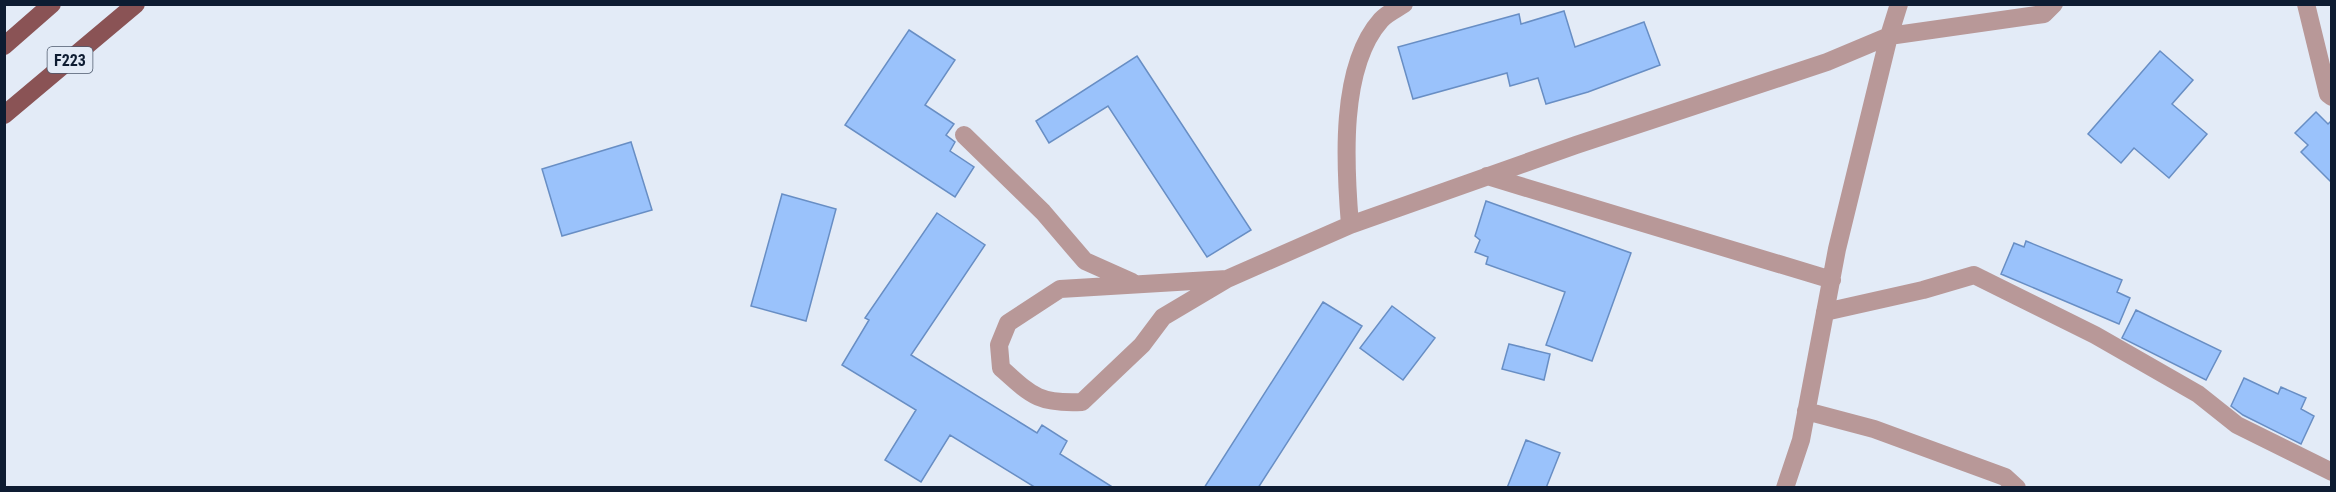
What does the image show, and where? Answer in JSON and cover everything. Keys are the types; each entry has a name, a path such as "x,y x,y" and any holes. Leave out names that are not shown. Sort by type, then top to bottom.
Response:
{"main road":[{"path":"4,46 52,4"},
{"name":"F223","path":"4,115 136,4"}],"street":[{"path":"1350,225 1347,126 1358,61 1382,19 1404,4"},
{"path":"1785,488 1801,440 1832,280 1889,36 1899,4"},
{"path":"1227,279 1060,289 1008,323 999,345 1001,368 1029,393 1037,397 1053,403 1082,402 1142,345 1163,317 1227,279 1350,225 1487,176 1827,62 1889,36 2044,14 2054,4"},
{"path":"2306,4 2328,94 2331,97"},
{"path":"964,135 1043,212 1085,261 1134,283"},
{"path":"1487,176 1832,280"},
{"path":"1826,312 1974,275 2095,335 2198,394 2237,425 2331,472"},
{"path":"1806,411 1885,433 2005,477 2017,488"}],"building":[{"path":"1564,11 1575,47 1644,22 1660,65 1588,92 1546,104 1538,78 1510,86 1507,73 1413,99 1398,47 1519,14 1521,24"},
{"path":"909,30 955,60 925,105 954,124 946,135 955,142 950,151 974,167 955,197 845,125"},
{"path":"2160,51 2193,80 2172,104 2207,134 2169,178 2134,148 2121,163 2088,134"},
{"path":"1137,56 1251,230 1207,257 1108,106 1049,143 1036,121"},
{"path":"2316,112 2328,124 2331,121 2331,182 2301,152 2308,145 2295,133"},
{"path":"631,142 652,210 562,236 542,169"},
{"path":"782,194 836,209 806,321 751,306"},
{"path":"1486,201 1631,253 1592,361 1546,345 1565,292 1486,264 1488,257 1475,252 1480,240 1475,236"},
{"path":"937,213 985,245 911,355 1037,433 1042,425 1067,441 1060,454 1114,488 1036,488 950,435 921,482 885,460 916,410 842,365 869,320 865,318"},
{"path":"2026,241 2122,280 2117,292 2130,298 2119,324 2001,274 2014,243 2024,247"},
{"path":"1323,302 1362,326 1258,488 1204,488"},
{"path":"1392,306 1435,338 1403,380 1360,348"},
{"path":"2136,310 2221,351 2206,380 2122,338"},
{"path":"1509,344 1550,354 1544,380 1502,369"},
{"path":"2244,378 2278,394 2281,387 2306,398 2301,409 2314,416 2301,444 2243,415 2231,406"},
{"path":"1526,440 1560,453 1546,488 1507,488"}]}
